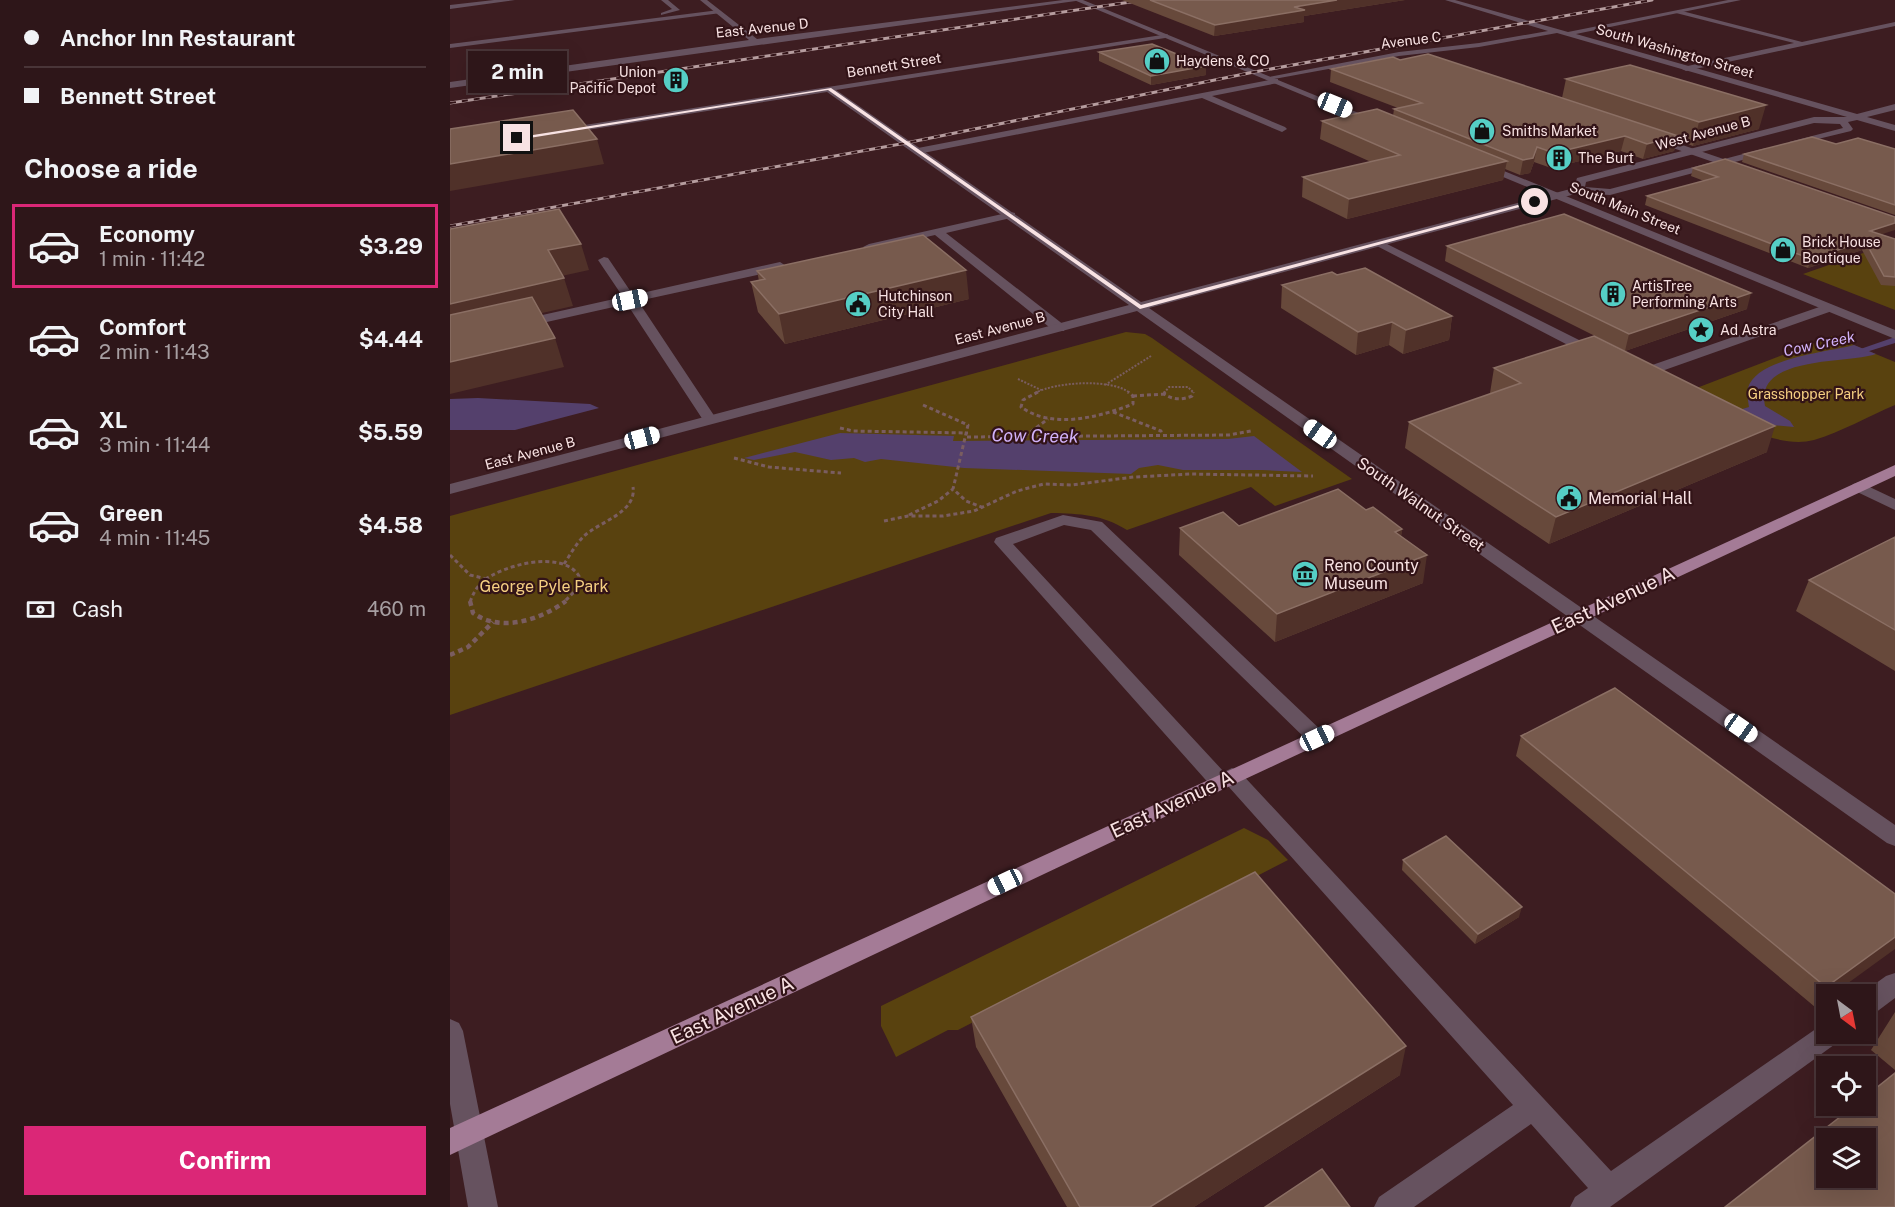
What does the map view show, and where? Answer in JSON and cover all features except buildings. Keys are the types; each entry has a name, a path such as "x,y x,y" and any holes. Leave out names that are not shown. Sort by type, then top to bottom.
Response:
{"main road":[{"name":"East Avenue A","path":"460,1137 1895,470"}],"street":[{"path":"450,7 512,0"},
{"path":"651,20 646,16 671,14 677,10 664,0"},
{"path":"703,0 754,40"},
{"path":"1078,0 1391,129"},
{"name":"East Avenue D","path":"450,85 754,40 809,36 1078,0"},
{"name":"South Washington Street","path":"1448,0 1895,128"},
{"path":"1566,34 1738,0"},
{"path":"450,46 719,12"},
{"path":"1678,12 1803,43"},
{"path":"1686,69 1895,24"},
{"name":"Avenue C","path":"918,151 1399,54 1557,31"},
{"name":"Bennett Street","path":"554,132 1165,36"},
{"path":"1430,51 1441,61"},
{"name":"South Walnut Street","path":"829,89 1895,837"},
{"path":"1203,95 1281,129"},
{"name":"West Avenue B","path":"1579,190 1581,180 1691,151 1814,120 1843,121 1895,107"},
{"name":"West Avenue B","path":"1557,196 1579,190 1610,192 1848,129 1843,121"},
{"path":"1644,135 1754,172"},
{"name":"South Main Street","path":"1468,160 1895,335"},
{"name":"East Avenue B","path":"450,489 1557,196"},
{"path":"858,249 1011,215"},
{"path":"938,232 1059,328"},
{"path":"1379,243 1607,360"},
{"path":"604,260 710,420"},
{"path":"506,327 790,264"},
{"path":"1628,370 1638,376 1828,308"},
{"path":"1859,487 1895,505"},
{"path":"1317,738 1096,526 1063,520 1002,542 1608,1189"},
{"path":"1876,998 1895,984"},
{"path":"450,1030 460,1137 483,1207"},
{"path":"1585,1207 1816,1043"},
{"path":"1389,1207 1533,1107"}],"path":[{"path":"1105,385 1151,356"},
{"path":"1018,379 1042,390"},
{"path":"1133,396 1133,404 1113,412 1065,419 1048,418 1025,411 1022,407 1023,400 1042,390 1081,383 1123,388 1133,396 1164,393 1173,399 1187,398 1194,393 1192,388 1175,386 1169,387 1164,393"},
{"path":"908,516 938,501 953,489 967,437 968,425 923,405"},
{"path":"1113,412 1161,430 1162,435"},
{"path":"1023,436 1048,418"},
{"path":"840,428 853,431 967,437 1229,435 1251,431"},
{"path":"734,458 769,467 841,473"},
{"path":"884,521 908,516 958,515 984,508 1017,491 1044,484 1071,485 1134,477 1190,474 1313,477"},
{"path":"564,564 583,537 627,507 634,494 633,487"},
{"path":"953,489 966,501 984,508"},
{"path":"450,555 454,556 463,570 470,575 487,579"},
{"path":"544,561 571,566 578,573 580,583 575,593 565,603 532,619 494,622 482,620 473,613 469,605 472,595 487,579 508,568 544,561"},
{"path":"450,655 468,647 494,622"}],"green space":[{"path":"1895,242 1895,310 1803,274"},
{"name":"George Pyle Park","path":"1126,332 1145,334 1152,338 1352,479 1275,506 1251,487 1127,530 1099,518 1051,513 450,715 450,516"},
{"name":"Grasshopper Park","path":"1832,336 1895,362 1895,405 1824,437 1798,442 1781,440 1745,428 1681,394"},
{"path":"1244,828 1268,840 1288,860 958,1030 948,1030 896,1057 881,1026 881,1006"}],"shaded area":[{"path":"1854,345 1876,354 1825,361 1788,370 1774,378 1765,390 1765,406 1790,421 1794,427 1736,422 1739,410 1749,407 1748,388 1754,378 1764,370 1795,358"},
{"path":"478,398 590,404 599,408 515,430 450,430 450,399"},
{"path":"840,433 954,436 953,441 1228,439 1254,436 1302,472 1183,470 1158,465 1139,468 1131,474 964,468 881,459 865,462 854,458 831,460 795,452 754,460 744,458"}],"waterway":[{"name":"Cow Creek","path":"1850,354 1895,340"}],"railway":[{"path":"450,103 1144,0"},
{"path":"450,226 906,143 1254,72 1652,0"}],"place":[{"name":"Haydens & CO","path":"1157,61"},
{"name":"Union Pacific Depot","path":"676,80"},
{"name":"Smiths Market","path":"1482,131"},
{"name":"The Burt","path":"1559,158"},
{"name":"Brick House Boutique","path":"1783,250"},
{"name":"ArtisTree Performing Arts","path":"1613,294"},
{"name":"Hutchinson City Hall","path":"858,304"},
{"name":"Ad Astra","path":"1701,330"},
{"name":"Memorial Hall","path":"1569,498"},
{"name":"Reno County Museum","path":"1305,574"}],"route":[{"path":"517,138 829,89 1140,307 1535,202"}]}
